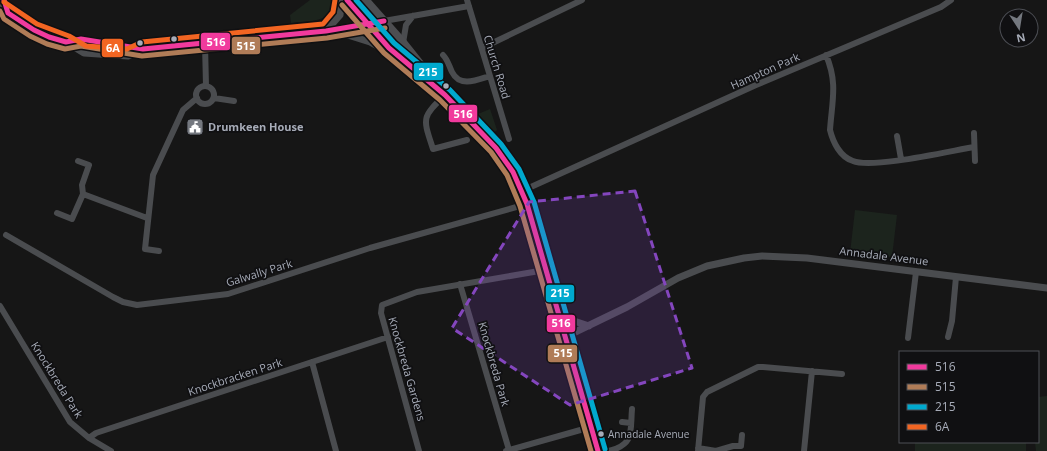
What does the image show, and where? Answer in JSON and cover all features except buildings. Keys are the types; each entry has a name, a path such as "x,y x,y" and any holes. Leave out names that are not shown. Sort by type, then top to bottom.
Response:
{"main road":[{"path":"347,0 400,57 443,92"},
{"path":"356,0 366,12 368,24"},
{"path":"365,0 403,42 443,92 506,160 527,204 598,451"},
{"path":"384,21 387,35 418,73"}],"street":[{"path":"4,0 8,13"},
{"path":"329,30 340,15 342,0"},
{"path":"482,48 582,0"},
{"name":"Hampton Park","path":"522,191 826,55 915,19 941,7 951,0"},
{"path":"66,42 82,39 143,49 205,44 329,30 368,24 413,16 468,3"},
{"name":"Church Road","path":"468,3 509,139"},
{"path":"0,8 34,30 48,37 66,42 84,53 110,56 128,56 143,49"},
{"path":"403,42 406,24 413,16"},
{"path":"329,30 370,42 400,57"},
{"path":"205,44 206,86"},
{"path":"443,55 454,76 461,81 471,82 490,76"},
{"path":"826,55 835,87 830,130 839,150 851,161 859,163 901,159 974,147"},
{"path":"197,98 206,104 211,102 214,98 213,90 206,86"},
{"path":"159,251 145,249 151,183 156,167 183,110 197,98 198,90 206,86"},
{"path":"443,92 429,111 426,118 427,129 433,149 467,140"},
{"path":"214,98 234,101"},
{"path":"974,133 975,161"},
{"path":"897,136 901,159"},
{"path":"56,213 72,219 83,194 82,185 90,165 78,161"},
{"path":"83,194 148,218"},
{"name":"Galwally Park","path":"6,235 113,297 123,302 137,305 205,298 241,291 370,248 527,204"},
{"name":"Annadale Avenue","path":"565,337 627,307 678,278 707,266 744,258 762,256 807,258 1047,288"},
{"path":"460,284 545,270"},
{"path":"908,338 916,272"},
{"path":"948,337 952,321 956,277"},
{"name":"Knockbreda Gardens","path":"419,451 381,313 382,305 417,292 460,284"},
{"name":"Knockbreda Park","path":"460,284 508,451 591,427"},
{"name":"Knockbreda Park","path":"0,306 70,422 89,438 110,451"},
{"path":"557,310 574,321 588,326"},
{"name":"Knockbracken Park","path":"89,438 96,433 388,337"},
{"path":"312,362 336,451"},
{"path":"742,435 741,446 733,446 716,451 698,450 703,397 707,392 758,367 842,374"},
{"path":"804,451 812,371"},
{"path":"609,451 628,441 631,433 632,410"},
{"path":"622,422 631,423"}],"highlighted area":[{"path":"635,191 692,368 570,405 452,328 529,202"}],"shaded area":[{"path":"310,0 334,0 336,9 321,19 291,23 290,15"},
{"path":"490,109 497,130 494,132 478,114"},
{"path":"855,210 897,215 892,257 850,253"},
{"path":"1047,396 1047,451 1036,451 1035,443 1039,443 1039,397"},
{"path":"915,443 1026,443 1026,451 915,451"}],"transit line":[{"name":"516","path":"4,0 8,13 34,30 49,37 66,42 81,39 143,49 326,31 384,21"},
{"name":"6A","path":"4,2 37,24 69,36 86,46 127,49 142,42 323,24 333,12 335,0"},
{"name":"516","path":"347,0 389,48 445,95 496,148 513,172 527,204 598,451"},
{"name":"215","path":"356,0 394,43 450,90 501,144 519,169 534,202 605,449"},
{"name":"515","path":"342,5 384,53 440,100 491,152 507,175 520,206 591,451"},
{"name":"515","path":"0,11 4,19 30,36 47,44 65,49 81,46 142,56 327,38 385,28"}],"place":[{"name":"Drumkeen House","path":"195,127"},
{"name":"Annadale Avenue","path":"601,434"}]}
